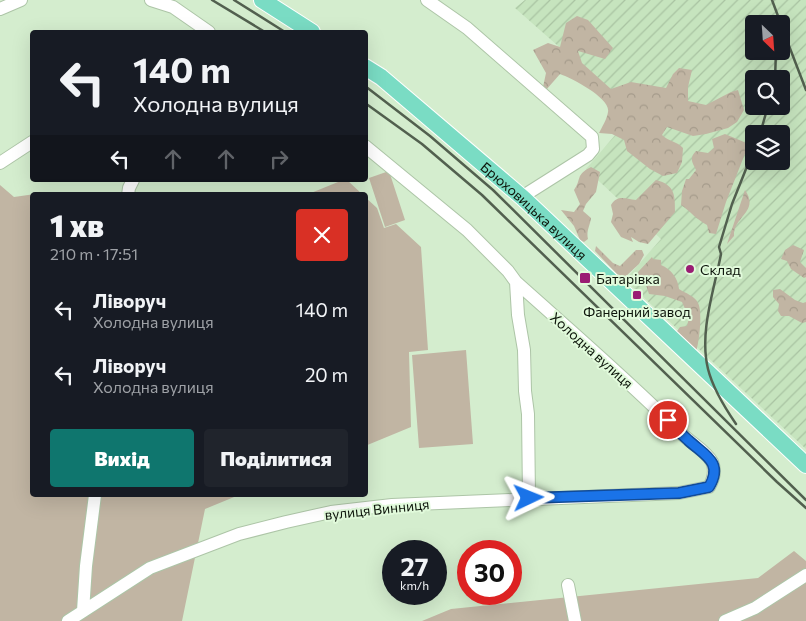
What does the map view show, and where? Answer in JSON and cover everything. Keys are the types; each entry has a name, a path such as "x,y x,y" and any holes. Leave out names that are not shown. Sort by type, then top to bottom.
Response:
{"main road":[{"path":"262,0 309,30"},
{"name":"Брюховицька вулиця","path":"368,69 381,77 523,198 806,465"}],"street":[{"path":"0,9 21,0"},
{"path":"151,0 174,7 206,30"},
{"path":"426,0 467,28 592,137 593,149 588,156 523,198"},
{"path":"0,163 30,143"},
{"name":"Холодна вулиця","path":"368,148 467,230 508,270 516,282 658,410 688,441 708,456 714,467 709,487"},
{"path":"516,282 518,315 524,350 525,391 528,414 529,498"},
{"name":"вулиця Винниця","path":"68,621 150,568 239,534 331,512 392,505 679,493 709,487"},
{"path":"83,611 86,566 95,497"},
{"path":"725,621 755,608 806,575"},
{"path":"568,586 575,621"}],"shaded area":[{"path":"525,0 806,0 806,449 625,280 661,239 586,169 634,113 515,8"}],"green space":[{"path":"577,16 588,20 613,48 605,59 578,51 582,63 611,89 631,82 666,88 673,74 679,68 692,70 688,87 688,101 706,105 738,90 744,110 737,122 728,128 693,136 667,127 662,135 683,148 682,162 677,173 663,176 650,169 627,151 624,140 612,134 599,133 608,112 607,107 597,95 581,84 560,74 546,90 543,87 546,73 533,50 548,43 560,47 566,23"},
{"path":"725,134 745,143 745,154 716,234 709,233 707,225 681,205 682,191 686,179 689,179 696,170 693,165 692,156 696,151 708,153 714,148 712,139"},
{"path":"591,167 600,172 596,192 583,211 591,218 588,239 584,242 580,240 574,226 561,210 574,212 580,204 574,190 583,172"},
{"path":"389,171 405,220 385,227 369,178"},
{"path":"656,180 667,185 673,192 675,212 648,244 639,242 631,237 633,242 621,237 611,222 613,214 611,205 619,198 636,200"},
{"path":"338,182 349,182 360,192 313,192"},
{"path":"0,185 14,197 30,195 30,497 234,497 205,509 182,621 0,621"},
{"path":"745,190 749,197 748,209 737,223 734,236 727,244"},
{"path":"368,200 377,208 384,228 396,224 421,247 428,350 409,352 411,427 368,445"},
{"path":"793,245 804,250 800,262 806,268 806,277 804,278 791,269 787,261 781,259 785,250"},
{"path":"596,246 613,263 620,266 636,250 642,250 644,255 639,264 625,277 617,274 595,251"},
{"path":"652,257 653,259 661,260 661,265 668,269 676,278 679,289 698,303 700,329 695,355 675,334 680,327 687,326 689,318 682,302 665,296 649,294 646,285 639,280 638,272"},
{"path":"780,289 795,300 803,303 806,302 806,322 802,323 789,316 781,316 778,311 779,304 773,297 773,290"},
{"path":"466,350 473,444 419,448 412,355"},
{"path":"794,551 806,561 806,621 422,621 451,609 491,605 522,605 522,602 758,578"}],"railway":[{"path":"212,0 262,30"},
{"path":"234,0 282,30"},
{"path":"772,0 778,15"},
{"path":"790,48 806,90"},
{"path":"775,70 776,60"},
{"path":"368,88 430,136 493,190 806,500"},
{"path":"368,105 422,144 482,195 806,508"},
{"path":"763,125 765,115"},
{"path":"736,424 720,398 710,376 705,341 706,326 721,254 719,247 732,204 746,170"}],"place":[{"name":"Склад","path":"690,269"},
{"name":"Батарівка","path":"585,278"},
{"name":"Фанерний завод","path":"637,295"}],"route":[{"path":"529,498 679,493 709,487 714,473 712,462 708,456 688,441 668,420"}]}
